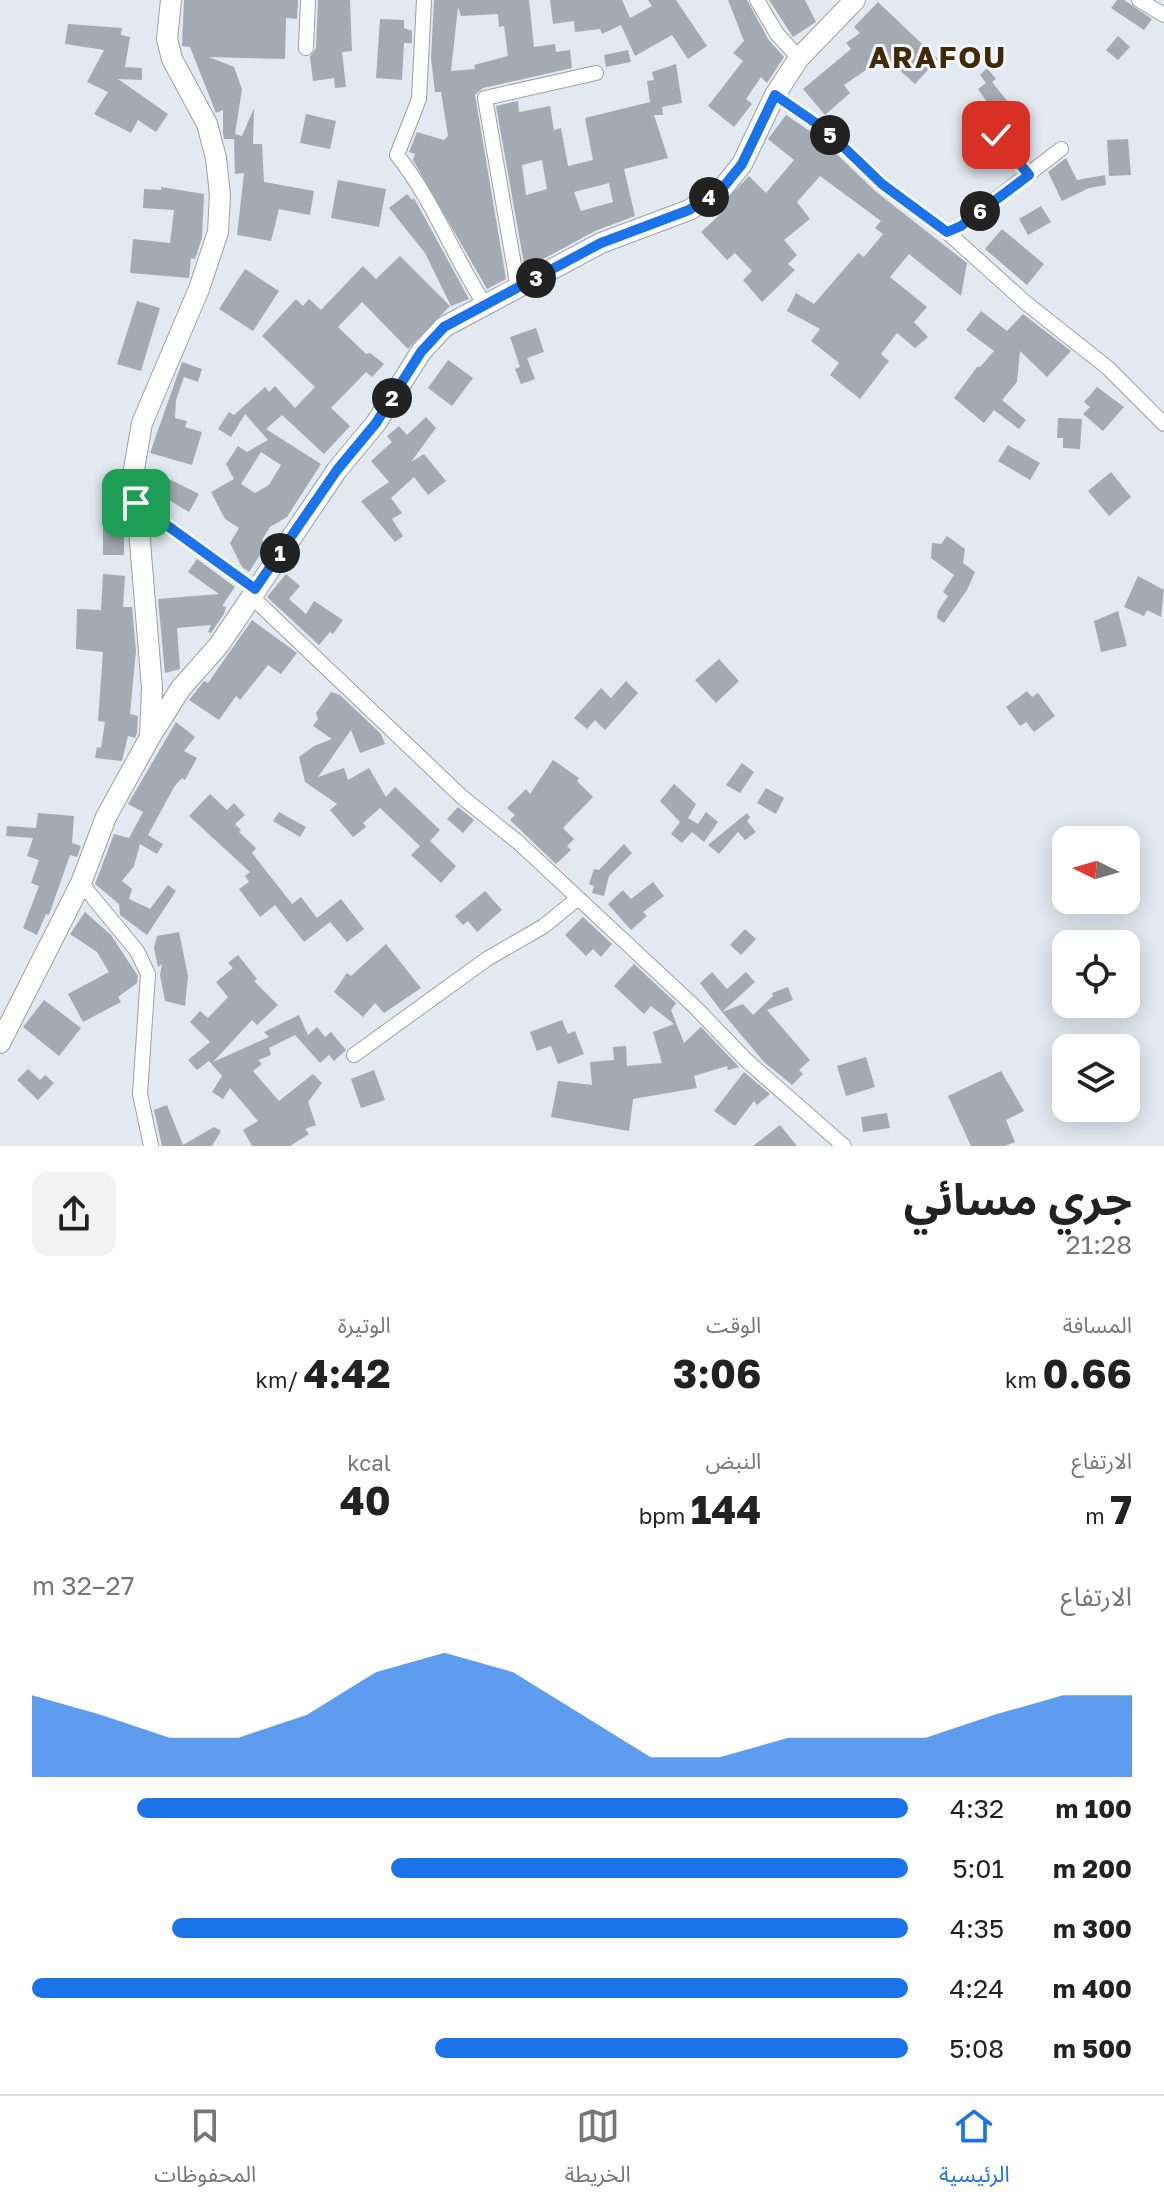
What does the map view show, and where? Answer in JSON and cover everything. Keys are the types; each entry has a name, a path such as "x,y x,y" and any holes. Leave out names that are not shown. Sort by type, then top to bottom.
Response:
{"main road":[{"path":"150,737 152,688 134,469 142,423 199,289 218,232 220,195 216,158 207,124 172,59 167,39 171,0"},
{"path":"0,1043 81,883 106,817 150,737 181,688 219,645 337,470 376,423 421,352 444,327 601,243 689,210 721,190 742,164 775,95 799,58 855,0"}],"street":[{"path":"306,48 308,0"},
{"path":"424,0 419,99 397,155 420,184 439,227 485,305"},
{"path":"757,0 777,34 799,58"},
{"path":"1139,0 1164,15"},
{"path":"518,288 485,98 596,73"},
{"path":"775,95 826,130 882,184 947,232 1026,303 1108,368 1164,424"},
{"path":"980,111 1029,175"},
{"path":"996,135 1020,113"},
{"path":"947,232 961,226 1061,149"},
{"path":"136,503 253,593 462,797 519,843 695,1007 746,1060 844,1146"},
{"path":"81,883 137,951 148,974 140,1094 151,1146"},
{"path":"354,1055 396,1022 544,926 577,899"}],"building":[{"path":"184,0 298,0 297,19 286,18 285,59 209,57 234,67 242,89 235,134 242,136 254,108 253,144 262,144 264,182 314,191 310,215 279,209 271,241 237,235 244,173 235,174 234,139 224,139 223,110 216,113 190,47 182,46"},
{"path":"318,0 350,0 352,51 342,52 346,87 335,88 334,78 313,81 310,57 316,48"},
{"path":"434,0 529,0 534,47 555,44 556,52 570,50 572,68 483,88 475,95 506,279 487,289 413,160 415,154 409,152 417,132 444,140 448,136 441,92 435,92 431,58","holes":["458,7 461,16 498,14 499,27 504,26 508,56 474,65 475,69 451,71"]},
{"path":"550,0 622,0 630,18 652,6 648,0 676,0 707,46 688,59 672,35 635,56 621,25 602,34 600,29 575,32 574,21 553,24"},
{"path":"728,0 747,0 768,39 784,57 767,83 761,77 746,99 752,104 734,127 708,106 743,61 733,53 744,41"},
{"path":"769,0 805,0 816,22 793,37"},
{"path":"1117,0 1124,0 1152,19 1144,30 1111,8"},
{"path":"878,2 938,59 915,84 885,57 844,85 850,93 825,115 803,89 851,49 846,43 860,33 854,27"},
{"path":"380,19 404,20 404,28 412,31 412,43 404,43 402,80 376,78"},
{"path":"68,24 122,28 121,35 130,37 125,67 142,68 142,80 118,79 168,114 156,132 138,120 131,133 94,114 108,92 87,82 104,50 65,44"},
{"path":"1118,36 1130,47 1118,60 1106,50"},
{"path":"628,50 631,62 606,67 604,55"},
{"path":"676,64 682,103 662,107 663,115 654,115 668,158 624,169 635,216 595,231 525,269 496,106 518,101 519,112 550,106 554,130 561,128 568,166 593,160 585,118 650,102 647,81 654,80 652,72","holes":["542,160 547,189 526,195 522,165","609,183 613,202 581,211 574,192"]},
{"path":"987,68 996,79 992,82 1012,107 999,119 978,89 986,83 980,75"},
{"path":"306,114 336,121 330,149 300,143"},
{"path":"786,115 820,138 875,191 967,263 961,296 909,254 890,277 927,307 914,322 928,337 915,348 897,333 881,354 889,361 860,399 830,375 839,363 811,341 820,329 787,311 796,293 814,304 858,253 864,257 883,234 875,228 881,221 820,176 797,202 810,219 784,240 797,255 788,264 795,270 762,302 743,280 752,271 735,253 727,260 701,232 725,210 720,206 749,176 766,193 794,160 768,139"},
{"path":"1128,139 1131,175 1109,176 1107,140"},
{"path":"1066,158 1077,180 1105,175 1106,185 1089,188 1062,201 1048,172"},
{"path":"338,180 386,189 379,227 331,218"},
{"path":"161,187 204,194 202,238 195,259 191,258 189,278 130,273 133,239 170,243 174,210 143,208 144,189 161,190"},
{"path":"407,194 412,200 414,198 469,299 451,306 425,253 389,208"},
{"path":"1041,206 1051,222 1028,235 1019,219"},
{"path":"1002,229 1044,264 1027,285 985,249"},
{"path":"400,256 450,306 408,349 362,302 338,327 366,354 370,353 384,364 372,377 366,372 331,408 350,426 324,454 282,415 266,429 321,464 287,517 270,527 262,540 266,546 249,572 242,567 230,543 239,528 225,519 211,492 234,479 226,464 238,446 247,452 268,440 245,414 231,437 218,429 229,412 234,415 265,387 269,392 275,386 295,408 315,387 262,336 296,299 303,306 309,299 321,310 363,266 376,279","holes":["261,452 281,465 269,485 255,493 241,484"]},
{"path":"245,269 279,291 253,331 219,309"},
{"path":"137,301 160,308 141,371 117,364"},
{"path":"981,311 1007,331 1023,314 1071,351 1047,377 1020,351 1017,382 1002,400 1026,420 1019,429 994,410 984,423 954,398 977,367 994,351 966,330"},
{"path":"536,328 544,352 527,358 535,379 521,384 515,369 520,367 510,337"},
{"path":"448,360 473,378 452,406 428,388"},
{"path":"182,362 202,369 198,382 184,377 176,400 175,418 187,421 185,427 202,432 192,465 150,453"},
{"path":"1097,387 1124,407 1103,431 1083,414 1090,407 1084,402"},
{"path":"426,417 436,428 411,462 424,454 446,481 428,495 414,477 391,498 402,513 392,519 403,536 395,542 361,501 389,482 371,461 392,442 387,436 399,426 407,435"},
{"path":"1058,418 1082,419 1080,449 1063,448 1063,438 1057,438"},
{"path":"1008,445 1040,463 1030,480 998,461"},
{"path":"155,472 199,494 189,512 169,500 167,505 149,497 148,486"},
{"path":"1111,472 1131,497 1109,516 1088,491"},
{"path":"118,502 124,502 124,555 103,555 103,525 118,525"},
{"path":"947,536 965,549 963,563 975,572 967,590 944,623 937,618 938,611 948,596 943,592 954,575 931,558 932,543 941,544"},
{"path":"197,559 235,587 222,606 226,607 224,614 211,633 208,632 211,625 177,628 180,669 165,673 158,599 219,594 188,572"},
{"path":"103,574 125,576 123,607 132,607 136,651 130,714 138,716 137,733 135,738 128,736 122,761 95,758 97,747 101,748 105,722 98,721 103,652 76,649 77,609 101,610"},
{"path":"286,574 300,586 289,599 306,614 314,601 343,620 333,634 330,632 319,645 267,597"},
{"path":"1138,576 1164,590 1161,617 1147,610 1144,616 1124,607"},
{"path":"1118,611 1127,646 1101,652 1094,621"},
{"path":"252,620 297,653 281,674 268,665 240,700 236,696 219,720 189,700 204,681 208,683"},
{"path":"719,659 739,681 716,703 695,680"},
{"path":"626,681 638,693 605,730 595,720 587,729 574,718 601,688 611,698"},
{"path":"1027,691 1032,697 1038,693 1055,716 1034,732 1026,722 1020,726 1006,707"},
{"path":"331,692 340,695 381,734 385,744 360,753 351,730 318,777 344,768 348,780 369,768 386,797 395,787 440,830 430,841 456,866 441,883 411,855 420,846 380,808 363,823 366,827 353,837 330,810 337,804 305,782 299,757 314,746 332,739 313,726 318,719 316,713"},
{"path":"176,722 195,737 184,751 197,758 185,780 182,778 174,787 148,835 163,844 157,854 140,844 134,866 122,881 132,889 129,899 150,909 168,885 176,891 147,935 120,915 119,904 95,884 114,834 129,838 143,812 128,804"},
{"path":"553,760 579,778 577,781 593,797 563,828 574,839 567,846 571,850 556,864 510,820 515,815 507,808 526,789 530,794"},
{"path":"742,763 754,772 740,793 726,785"},
{"path":"674,784 696,804 688,818 698,824 706,812 718,822 704,842 692,832 682,843 671,834 680,822 660,801"},
{"path":"766,788 784,798 776,814 757,803"},
{"path":"210,794 227,810 234,803 245,815 235,824 241,830 239,832 256,848 252,853 292,904 301,897 317,918 341,899 364,929 347,942 330,922 304,942 275,905 260,917 239,889 249,882 245,876 250,872 189,816"},
{"path":"458,807 474,820 463,833 447,819"},
{"path":"279,812 306,827 300,837 273,821"},
{"path":"38,813 74,816 72,843 81,846 77,857 70,855 49,915 46,914 37,935 23,928 39,886 31,883 39,860 27,856 33,838 6,836 7,826 36,828"},
{"path":"747,813 750,817 747,821 756,832 745,840 738,832 719,854 708,845"},
{"path":"624,844 632,853 609,876 604,896 592,893 594,886 589,884 594,869 599,870"},
{"path":"653,882 664,896 643,912 647,916 631,930 608,904 623,890 631,899"},
{"path":"485,891 502,910 477,932 468,921 463,925 455,916"},
{"path":"85,912 111,935 138,976 137,983 118,997 121,1002 83,1022 68,994 109,972 97,952 70,934"},
{"path":"583,917 612,944 601,957 593,949 586,956 565,935"},
{"path":"745,929 756,939 741,955 730,945"},
{"path":"179,932 188,976 185,1006 165,1001 160,975 162,964 158,967 154,948 157,936"},
{"path":"386,944 421,988 384,1013 375,1003 363,1017 334,992 347,973 351,976"},
{"path":"238,955 257,979 254,981 278,1005 257,1025 252,1020 213,1062 269,1037 264,1032 299,1015 308,1035 317,1027 325,1037 331,1032 346,1050 334,1061 329,1055 320,1063 295,1035 269,1048 271,1055 258,1060 262,1064 253,1071 279,1101 313,1074 322,1083 308,1102 316,1125 305,1129 309,1134 290,1146 252,1146 243,1130 258,1121 230,1088 223,1099 212,1092 222,1076 209,1061 197,1070 188,1060 210,1042 190,1022 200,1011 208,1018 228,997 216,982 233,968 228,963"},
{"path":"634,964 676,1003 671,1010 684,1043 701,1027 739,1067 728,1070 727,1066 694,1076 697,1088 633,1099 629,1131 551,1117 558,1081 592,1085 590,1062 614,1060 613,1047 626,1046 627,1066 662,1063 653,1032 674,1024 651,1006 644,1014 614,986"},
{"path":"712,972 727,989 746,972 755,982 722,1012 700,983"},
{"path":"788,987 793,1000 767,1010 810,1060 799,1070 803,1074 792,1085 764,1062 722,1012 743,1004 753,1015 773,996 772,993"},
{"path":"44,1000 81,1028 59,1056 23,1027"},
{"path":"562,1020 568,1034 575,1031 584,1054 558,1064 551,1046 537,1051 530,1032"},
{"path":"866,1057 875,1087 846,1096 837,1066"},
{"path":"28,1069 40,1080 45,1075 54,1083 38,1100 17,1080"},
{"path":"374,1070 385,1100 361,1108 351,1079"},
{"path":"1001,1071 1024,1111 1006,1120 1015,1142 1005,1146 971,1146 948,1096"},
{"path":"744,1072 770,1094 757,1105 754,1101 735,1126 714,1111"},
{"path":"167,1105 183,1145 214,1127 221,1131 212,1146 162,1146 154,1110"},
{"path":"887,1113 890,1128 863,1132 861,1117"},
{"path":"780,1125 797,1146 753,1146"}],"district":[{"name":"ARAFOU","path":"938,57"}],"route":[{"path":"136,503 255,589 337,470 376,423 421,352 444,327 601,243 689,210 721,190 742,164 775,95 826,130 882,184 947,232 961,226 1029,175 996,135"}]}
